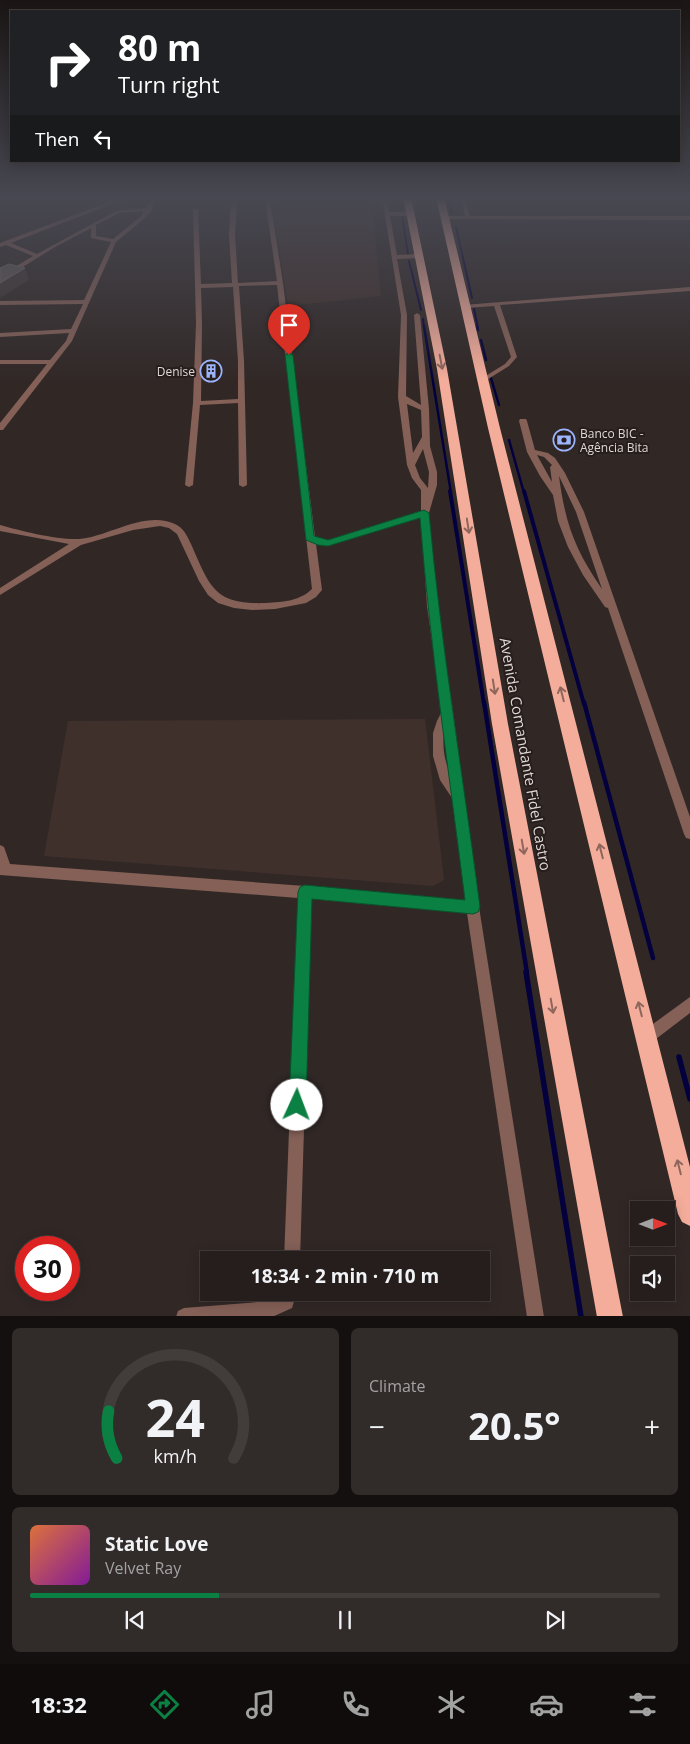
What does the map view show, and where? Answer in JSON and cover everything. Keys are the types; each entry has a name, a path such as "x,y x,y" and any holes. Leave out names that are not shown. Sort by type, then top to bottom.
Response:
{"highway":[{"name":"Avenida Comandante Fidel Castro","path":"419,258 431,314 500,724 610,1316"},
{"path":"454,258 690,1214"}],"street":[{"path":"0,279 34,258"},
{"path":"0,428 53,362 74,332 85,302 106,258"},
{"path":"189,485 197,404 198,286 195,258"},
{"path":"234,258 242,401 243,485"},
{"path":"0,592 79,542 149,524 177,527 208,589 216,599 234,606 252,608 302,601 317,590 276,258"},
{"path":"393,258 404,315 402,397 411,465 416,478 425,490 424,513 432,606 448,712 473,907 536,1316"},
{"path":"198,286 280,283"},
{"path":"466,306 690,289"},
{"path":"0,303 85,302"},
{"path":"483,380 503,368 514,357 497,305"},
{"path":"404,315 431,314"},
{"path":"417,315 425,409 425,438 433,472 433,485 424,513"},
{"path":"0,335 74,332"},
{"path":"0,362 53,362"},
{"path":"402,397 413,405 425,409"},
{"path":"197,404 242,401"},
{"path":"523,421 531,452 540,472 557,495"},
{"path":"411,465 425,438"},
{"path":"531,452 547,456 554,463 566,482 580,512 690,834"},
{"path":"554,463 557,495 568,537 593,583 615,616"},
{"path":"310,538 318,542 328,543 424,513"},
{"path":"0,528 20,534 79,542"},
{"path":"0,851 2,869 473,907"},
{"path":"292,1251 305,892"},
{"path":"647,1037 690,1004"},
{"path":"184,1316 270,1309 286,1301"}],"shaded area":[{"path":"280,258 377,258 381,296 288,306"},
{"path":"425,719 444,880 433,886 44,856 68,721"}],"building":[{"path":"9,264 25,268 0,283 0,268"}],"waterway":[{"path":"463,258 472,298"},
{"path":"409,261 421,310"},
{"path":"474,309 478,328"},
{"path":"423,319 424,328"},
{"path":"424,326 451,493"},
{"path":"477,326 478,330"},
{"path":"481,340 486,360"},
{"path":"491,378 499,405"},
{"path":"509,440 524,493"},
{"path":"450,491 484,704"},
{"path":"524,491 584,704"},
{"path":"484,702 527,973"},
{"path":"584,702 653,958"},
{"path":"526,972 581,1316"},
{"path":"679,1057 690,1099"}],"place":[{"name":"Denise","path":"211,371"},
{"name":"Banco BIC - Agência Bita","path":"564,440"}],"route":[{"path":"289,355 310,538 318,542 328,543 372,531 424,513 432,606 473,907 305,892 297,1105"}]}
